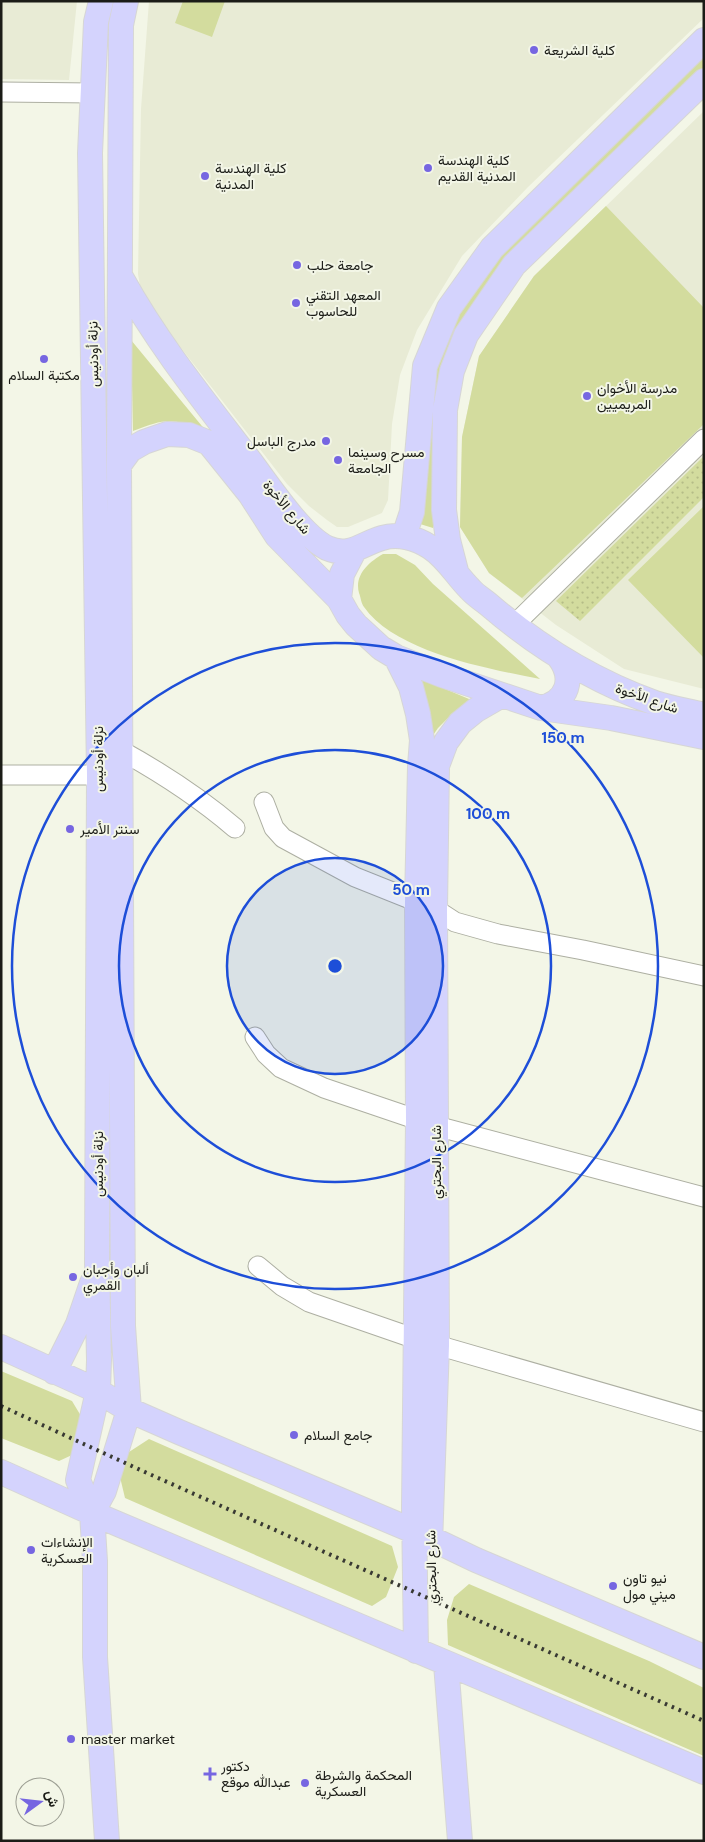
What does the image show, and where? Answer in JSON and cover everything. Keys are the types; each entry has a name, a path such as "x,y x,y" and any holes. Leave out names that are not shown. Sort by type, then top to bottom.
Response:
{"main road":[{"name":"نزلة أودنيس","path":"92,1513 78,1480 98,1391 99,1360 97,1264 99,775 90,153 96,22 101,1"},
{"path":"107,1841 95,1658 95,1561 92,1513 104,1491 129,1410 123,1326 119,465 121,26 126,1"},
{"path":"339,599 342,574 354,551 382,538 404,536 412,512 426,366 449,308 492,248 704,40"},
{"path":"456,572 448,540 444,510 445,410 452,371 466,335 514,265 704,81"},
{"name":"شارع الأخوة","path":"121,277 139,310 160,342 293,517 325,547 338,552 354,551"},
{"name":"شارع الأخوة","path":"119,465 130,450 144,442 167,434 189,435 209,443 250,494 277,536 339,599 356,625 381,648 396,657 541,708 611,718 704,737"},
{"name":"شارع الأخوة","path":"404,536 428,546 444,558 470,589 514,625 559,657 605,683 647,700 704,715"},
{"path":"396,657 411,687 422,740 420,766 426,906"},
{"path":"541,708 557,702 563,696 566,688 567,672 559,657"},
{"path":"426,906 437,766 446,742 460,723 476,710 502,695"},
{"name":"شارع البحتري","path":"426,906 426,1342 422,1534 432,1657 460,1841"},
{"path":"54,1372 78,1324 97,1264"},
{"path":"1,1347 98,1391 129,1410 704,1656"},
{"path":"1,1472 92,1513 704,1772"}],"street":[{"path":"1,92 93,93"},
{"path":"514,625 704,439"},
{"path":"120,750 149,766 214,810 235,828"},
{"path":"1,775 99,775"},
{"path":"264,802 274,828 283,838 356,877 426,906 455,922 498,934 704,976"},
{"path":"255,1037 266,1054 281,1068 324,1088 427,1123 704,1197"},
{"path":"258,1266 282,1286 309,1302 426,1342 704,1422"}],"shaded area":[{"path":"1,1 77,1 69,80 1,79"},
{"name":"جامعة حلب","path":"149,1 704,1 704,18 528,187 462,256 417,330 400,375 392,424 388,500 382,513 348,527 337,527 309,506 287,484 150,308 141,292 138,274 141,109"},
{"name":"مدرسة الأخوان المريميين","path":"704,111 704,689 624,669 556,625 489,573 460,527 462,437 479,356 534,276"}],"green space":[{"path":"183,1 225,1 212,37 175,23"},
{"path":"704,54 704,73 529,241 439,408 433,528 420,524 430,382 450,327 479,280 512,241"},
{"name":"مدرسة الأخوان المريميين","path":"606,206 704,308 704,424 522,598 489,573 460,527 462,437 479,356 534,276"},
{"path":"131,340 206,431 169,421 133,431"},
{"path":"704,456 704,497 580,621 556,601"},
{"path":"704,506 704,658 628,580"},
{"path":"383,554 396,554 415,565 433,584 540,679 495,670 444,656 397,636 378,623 363,605 358,586 364,570"},
{"path":"414,676 481,704 452,714 438,728 425,747"},
{"path":"1,1371 72,1401 81,1416 72,1455 59,1461 1,1438"},
{"path":"149,1439 392,1546 398,1567 386,1597 372,1606 125,1498 120,1477 129,1452"},
{"path":"469,1584 649,1661 704,1688 704,1756 448,1645 447,1620 454,1597"}],"railway":[{"path":"1,1406 704,1721"}],"place":[{"name":"كلية الشريعة","path":"534,50"},
{"name":"كلية الهندسة المدنية القديم","path":"428,168"},
{"name":"كلية الهندسة المدنية","path":"205,176"},
{"name":"جامعة حلب","path":"297,265"},
{"name":"المعهد التقني للحاسوب","path":"296,303"},
{"name":"مكتبة السلام","path":"44,359"},
{"name":"مدرسة الأخوان المريميين","path":"587,396"},
{"name":"مدرج الباسل","path":"326,441"},
{"name":"مسرح وسينما الجامعة","path":"338,460"},
{"name":"سنتر الأمير","path":"70,829"},
{"name":"ألبان وأجبان القمري","path":"73,1277"},
{"name":"جامع السلام","path":"294,1435"},
{"name":"الإنشاءات العسكرية","path":"31,1550"},
{"name":"نيو تاون ميني مول","path":"613,1586"},
{"name":"master market","path":"71,1739"},
{"name":"دكتور عبدالله موقع","path":"210,1774"},
{"name":"المحكمة والشرطة العسكرية","path":"305,1783"}]}
